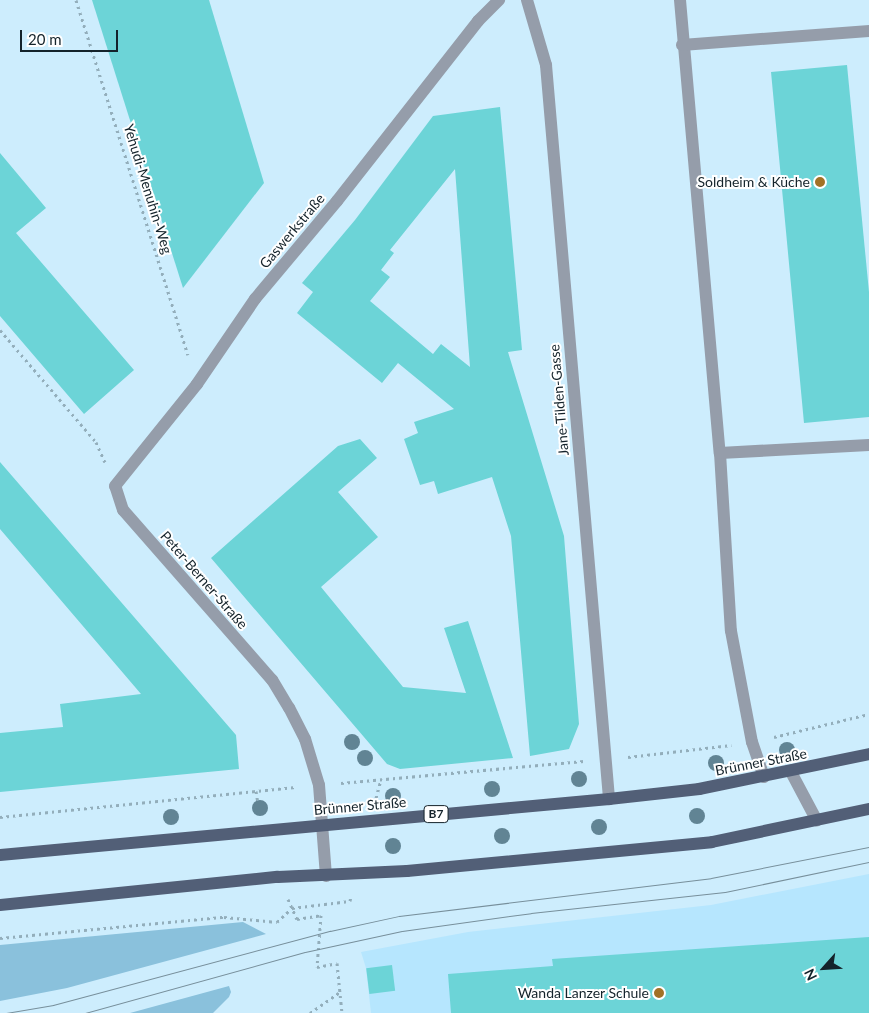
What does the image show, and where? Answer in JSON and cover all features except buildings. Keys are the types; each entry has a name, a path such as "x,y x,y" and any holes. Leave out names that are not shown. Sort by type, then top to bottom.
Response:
{"main road":[{"name":"Brünner Straße","path":"0,855 324,823 609,799 764,777 869,754"},
{"path":"0,905 278,877 326,876 712,842 869,809"}],"street":[{"name":"Gaswerkstraße","path":"115,486 197,384 255,299 478,21 500,0"},
{"name":"Jane-Tilden-Gasse","path":"527,0 546,65 609,799"},
{"path":"680,0 682,45 720,453 731,631 752,742 764,777"},
{"path":"682,45 869,31"},
{"path":"720,453 869,445"},
{"name":"Peter-Berner-Straße","path":"115,486 123,510 272,680 305,738 320,785 326,876"},
{"path":"791,772 816,821"}],"path":[{"name":"Yehudi-Menuhin-Weg","path":"76,0 197,384"},
{"path":"0,330 96,442 115,486"},
{"path":"0,817 320,785"},
{"path":"0,938 224,917 277,922 292,908 297,918 322,916 317,967 337,963 342,1013"},
{"path":"310,1013 340,992"}],"shaded area":[{"path":"869,874 869,1013 371,1013 366,968 361,952 468,932 711,905"},
{"path":"243,922 266,934 67,988 0,1001 0,945"},
{"path":"229,986 231,992 229,997 213,1013 130,1013"}],"tram line":[{"path":"6,1013 53,1005 330,931 399,916 711,878 869,847"},
{"path":"85,1013 305,952 402,931 531,913 725,892 869,862"}],"place":[{"name":"Soldheim & Küche","path":"820,182"},
{"name":"Wanda Lanzer Schule","path":"659,993"}]}
